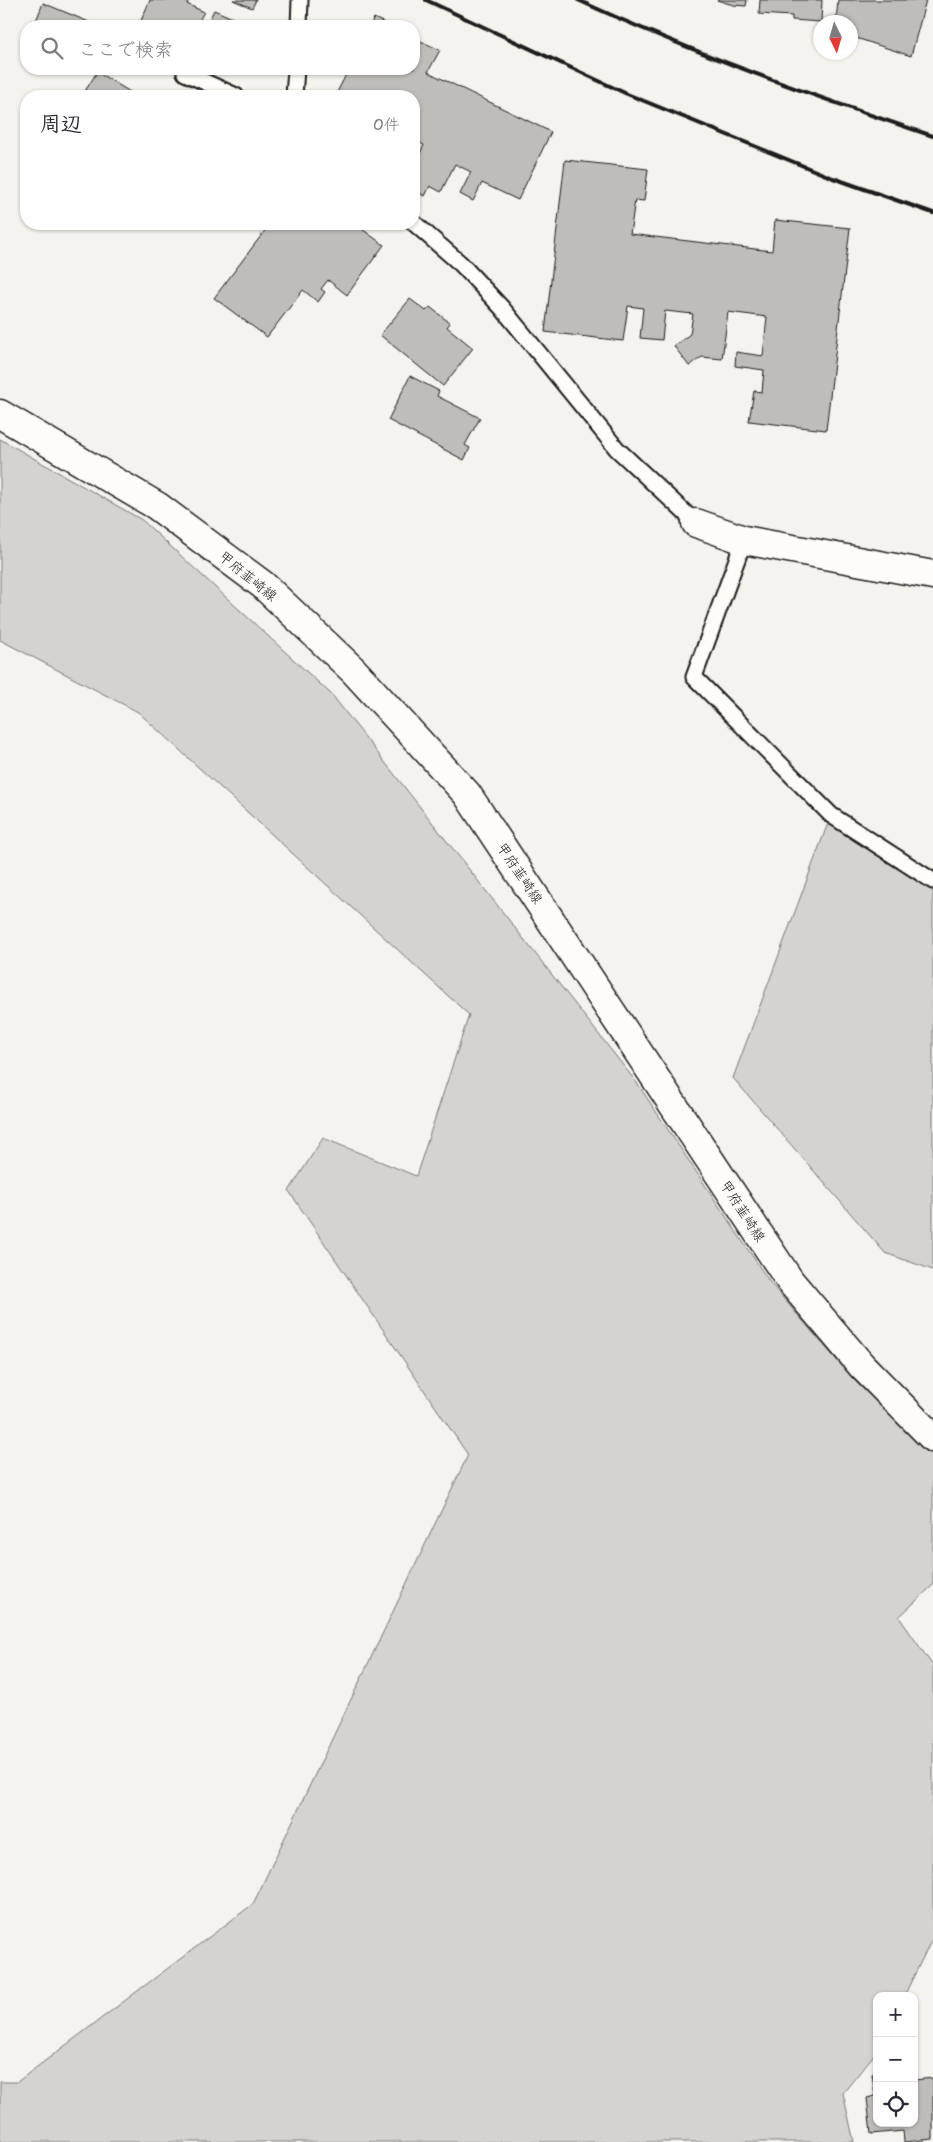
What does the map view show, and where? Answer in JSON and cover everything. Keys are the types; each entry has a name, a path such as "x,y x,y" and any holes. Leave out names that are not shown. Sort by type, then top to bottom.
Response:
{"main road":[{"name":"甲府韮崎線","path":"0,414 156,506 263,585 354,671 467,794 790,1281 862,1366 933,1438"},
{"path":"696,523 744,540 933,575"}],"lane":[{"path":"299,20 300,0"},
{"path":"189,75 223,90"},
{"path":"294,90 296,75"},
{"path":"420,228 461,264 502,308 617,449 696,523"},
{"path":"744,540 694,677 831,815 933,881"}],"shaded area":[{"path":"0,439 142,520 332,695 637,1083 771,1284 853,1379 933,1455 933,1585 899,1617 933,1666 933,1937 906,1992 873,1992 873,2056 843,2093 854,2142 0,2142 0,2082 17,2082 253,1904 468,1455 289,1191 323,1138 416,1176 469,1015 138,712 0,640"},
{"path":"831,815 933,881 933,1270 885,1253 733,1078"}],"building":[{"path":"150,0 189,0 187,4 204,12 199,20 141,20"},
{"path":"233,0 256,0 252,8"},
{"path":"717,0 747,0 746,6 733,5"},
{"path":"760,0 822,0 821,15 813,15 813,21 792,20 792,16 759,14"},
{"path":"838,0 926,0 911,56 858,39 858,15 837,15"},
{"path":"43,3 84,20 36,20"},
{"path":"214,10 237,20 209,20"},
{"path":"420,41 440,50 428,72 551,132 518,200 482,183 473,201 460,194 471,172 455,164 441,192 430,186 425,196 420,193 420,153 424,145 420,143 420,90 338,90 346,75 420,75"},
{"path":"95,75 102,75 127,90 86,90"},
{"path":"565,160 648,169 644,201 635,200 630,234 772,251 775,220 850,228 826,430 749,421 754,391 762,392 764,370 735,366 736,352 763,356 767,317 728,312 722,359 702,357 689,366 674,346 690,334 693,314 665,311 662,340 640,338 643,308 628,306 623,341 545,332"},
{"path":"265,230 363,230 384,245 347,295 328,280 321,289 325,292 318,302 303,290 267,337 214,298"},
{"path":"410,299 426,311 430,307 450,323 447,327 473,348 443,386 380,335"},
{"path":"410,376 439,391 437,396 480,418 465,445 470,448 464,460 388,420"},
{"path":"933,2078 933,2139 904,2142 903,2131 871,2134 867,2098 873,2096 873,2127 918,2127 918,2080"}],"railway":[{"path":"426,0 627,94 833,178 933,213"},
{"path":"578,0 709,56 933,136"}]}
